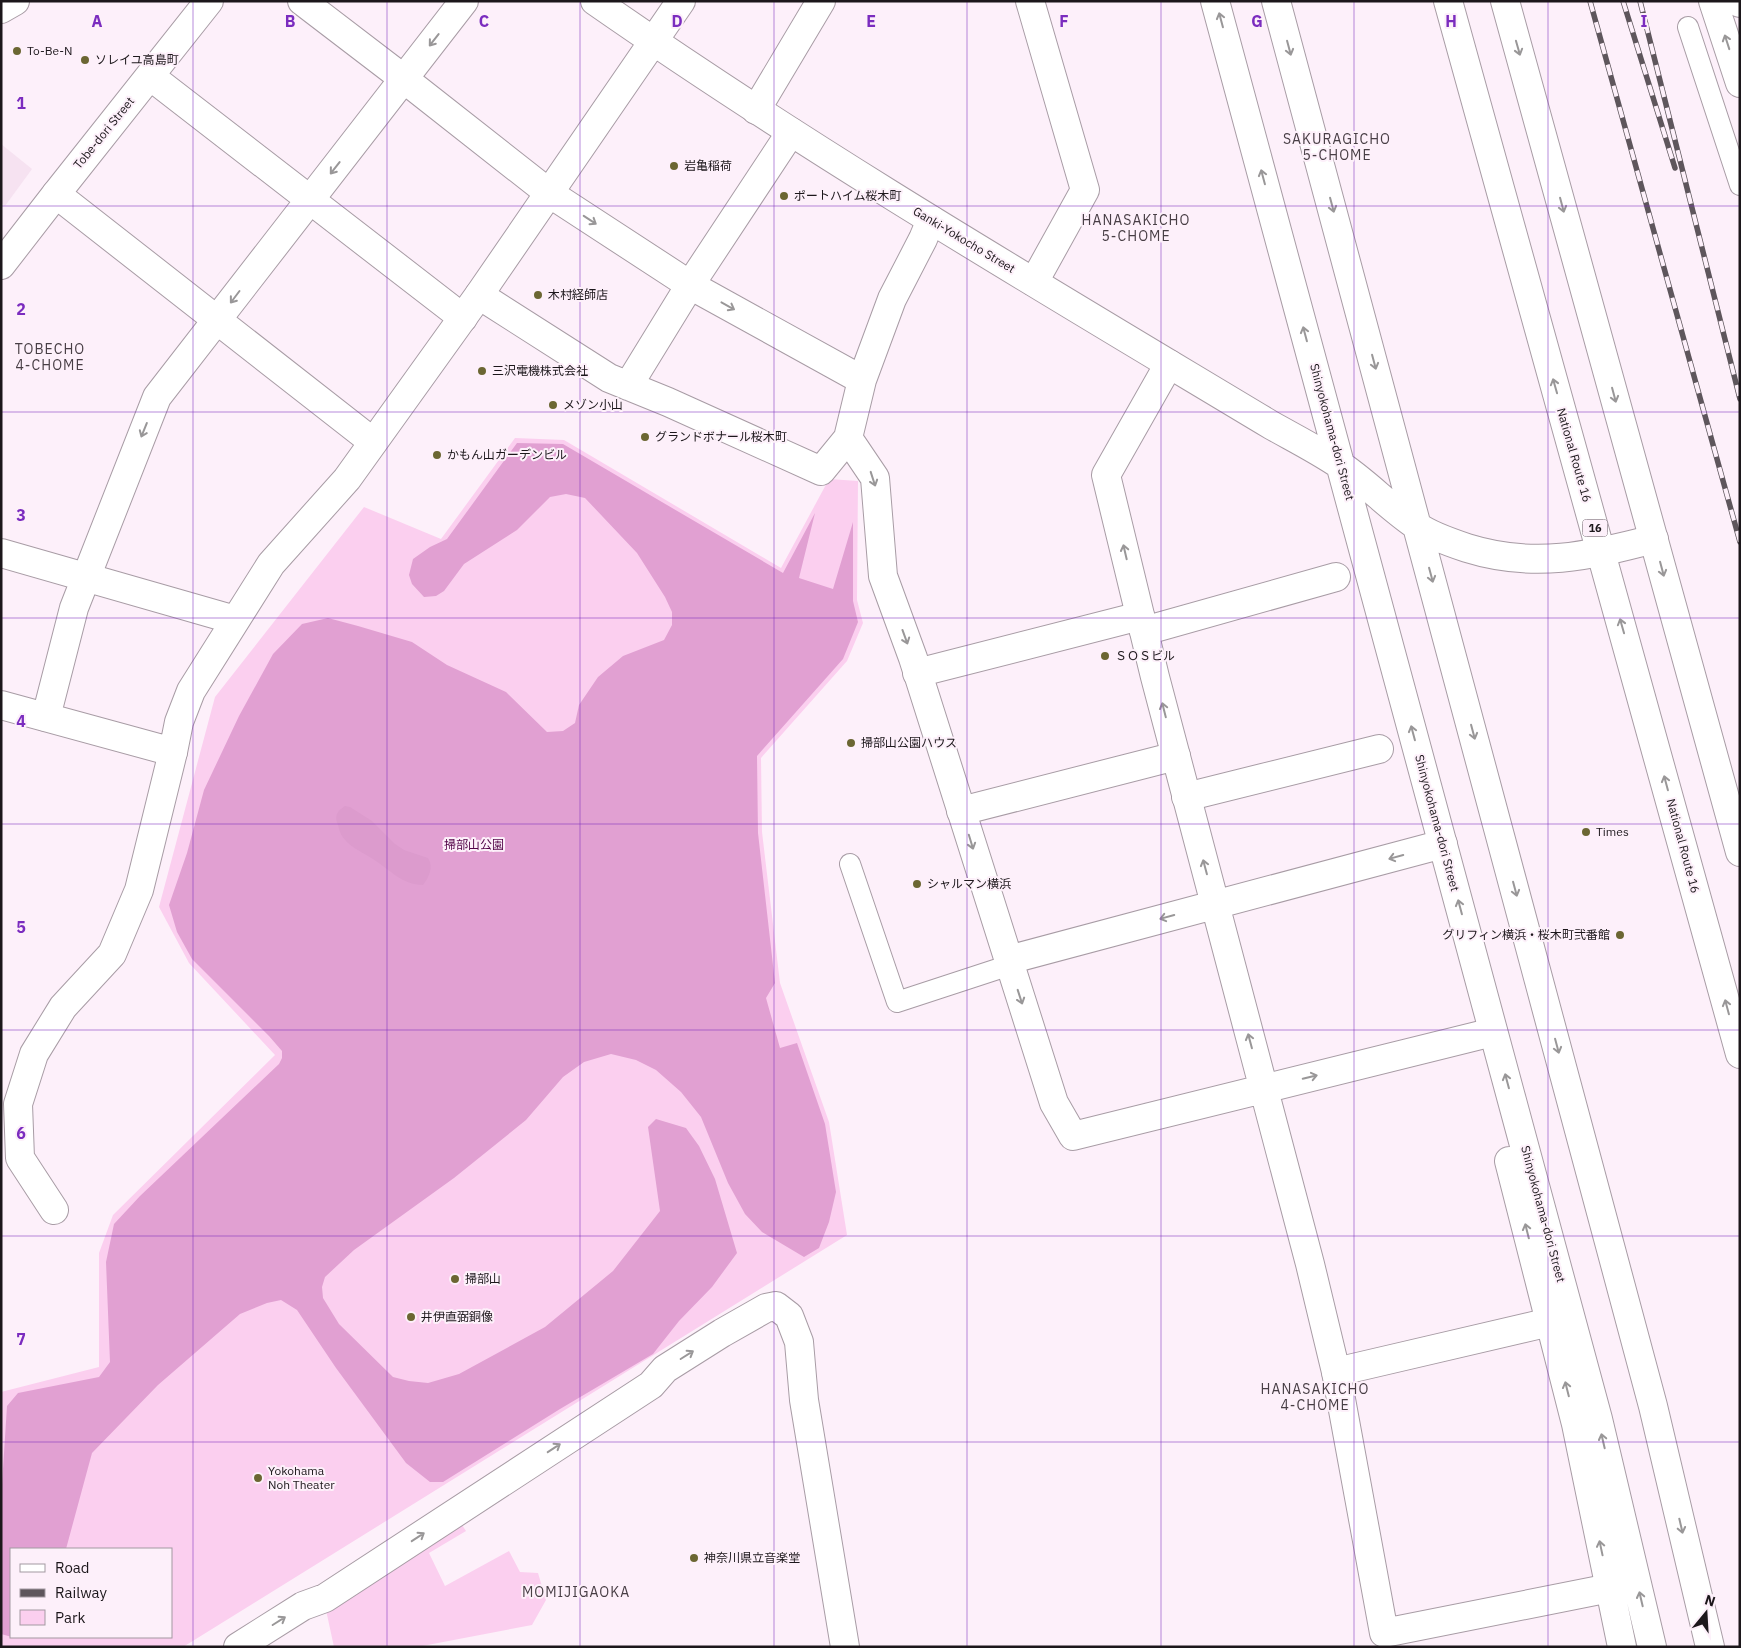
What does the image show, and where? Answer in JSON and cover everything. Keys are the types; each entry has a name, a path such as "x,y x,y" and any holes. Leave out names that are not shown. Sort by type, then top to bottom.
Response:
{"main road":[{"path":"1,9 15,1"},
{"name":"Tobe-dori Street","path":"2,264 209,1"},
{"path":"302,1 549,194 690,284 862,380"},
{"path":"46,717 74,608 157,397 464,1"},
{"name":"Ganki-Yokocho Street","path":"595,1 756,110 931,220 1341,466 1418,528 1464,547 1492,555 1558,559 1602,553 1654,539"},
{"path":"54,1210 20,1158 18,1104 34,1054 63,1006 112,954 140,890 179,722 191,692 271,564 347,479 463,318 681,1"},
{"path":"756,110 821,1"},
{"path":"1030,1 1086,190 1034,282"},
{"name":"Shinyokohama-dori Street","path":"1216,1 1598,1419 1652,1647"},
{"path":"1276,1 1653,1406 1710,1647"},
{"name":"National Route 16","path":"1448,1 1740,1054"},
{"path":"1505,1 1740,852"},
{"path":"1713,1 1740,83"},
{"path":"150,76 463,318"},
{"path":"628,386 690,284 791,132"},
{"path":"56,194 373,442"},
{"path":"479,295 609,378 668,402 821,471 848,438 862,380 892,298 931,220"},
{"path":"1169,364 1106,475 1186,797 1310,1264 1336,1372 1384,1633 1610,1588"},
{"path":"848,438 875,478 883,576 917,673 1054,1103 1073,1136 1493,1032"},
{"path":"1,553 235,620"},
{"path":"917,673 1142,623 1336,577"},
{"path":"1,705 173,752"},
{"path":"1186,797 1380,749"},
{"path":"961,811 1176,756"},
{"path":"1009,962 1215,904 1443,844"},
{"path":"1516,1114 1507,1156 1576,1424 1622,1647"},
{"path":"238,1647 303,1606 325,1598 651,1385 665,1369 766,1308 776,1306 789,1316 799,1342 804,1400 846,1647"},
{"path":"1336,1372 1550,1322"}],"lane":[{"path":"1688,27 1740,185"},
{"path":"850,864 897,1002 1009,962"}],"shaded area":[{"path":"1,144 32,169 5,206 1,203"},
{"path":"345,806 350,807 372,821 395,844 404,850 428,858 431,865 430,872 423,885 409,882 396,876 345,840 340,832 336,816"}],"green space":[{"name":"掃部山公園","path":"515,438 564,440 781,568 829,479 858,481 857,600 863,623 847,661 761,758 762,832 780,983 829,1122 847,1235 183,1647 1,1647 1,1392 99,1367 99,1253 113,1215 275,1055 189,963 159,907 215,697 364,507 441,539"},
{"name":"掃部山公園","path":"517,443 563,444 783,573 815,513 799,578 833,589 853,522 853,601 858,622 843,659 757,756 758,833 775,983 766,998 780,1048 797,1043 825,1124 836,1192 829,1222 819,1248 804,1257 762,1232 745,1214 728,1183 701,1117 681,1092 656,1070 636,1060 611,1054 584,1062 563,1077 526,1120 454,1178 354,1250 325,1277 322,1287 323,1298 339,1324 393,1377 428,1383 459,1374 545,1327 613,1271 660,1211 648,1127 656,1119 686,1128 699,1146 715,1179 737,1253 712,1287 679,1321 653,1354 443,1482 430,1482 406,1463 336,1368 297,1310 281,1300 267,1303 240,1314 158,1385 92,1453 66,1548 10,1548 10,1636 1,1634 1,1500 7,1406 18,1393 99,1377 110,1362 106,1262 114,1224 140,1196 279,1064 282,1058 282,1051 269,1036 192,959 177,932 169,905 187,853 204,790 239,716 273,654 302,624 328,618 412,642 447,665 506,692 547,732 563,731 575,723 579,705 598,677 623,656 664,640 672,625 672,612 665,597 637,553 585,498 566,494 550,497 517,530 464,564 444,591 436,596 424,597 412,584 409,575 413,559 430,547 447,539"},
{"path":"462,1525 466,1531 429,1553 445,1586 509,1551 520,1572 538,1573 546,1600 532,1625 417,1647 334,1647 326,1610"}],"railway":[{"path":"1590,1 1740,542"},
{"path":"1623,1 1675,168"},
{"path":"1640,1 1740,399"}],"place":[{"name":"To-Be-N","path":"17,51"},
{"name":"ソレイユ高島町","path":"85,60"},
{"name":"岩亀稲荷","path":"674,166"},
{"name":"ポートハイム桜木町","path":"784,196"},
{"name":"木村経師店","path":"538,295"},
{"name":"三沢電機株式会社","path":"482,371"},
{"name":"メゾン小山","path":"553,405"},
{"name":"グランドボナール桜木町","path":"645,437"},
{"name":"かもん山ガーデンビル","path":"437,455"},
{"name":"ＳＯＳビル","path":"1105,656"},
{"name":"掃部山公園ハウス","path":"851,743"},
{"name":"Times","path":"1586,832"},
{"name":"シャルマン横浜","path":"917,884"},
{"name":"グリフィン横浜・桜木町弐番館","path":"1620,935"},
{"name":"掃部山","path":"455,1279"},
{"name":"井伊直弼銅像","path":"411,1317"},
{"name":"Yokohama Noh Theater","path":"258,1478"},
{"name":"神奈川県立音楽堂","path":"694,1558"}],"district":[{"name":"SAKURAGICHO 5-CHOME","path":"1337,148"},
{"name":"HANASAKICHO 5-CHOME","path":"1136,228"},
{"name":"TOBECHO 4-CHOME","path":"50,358"},
{"name":"HANASAKICHO 4-CHOME","path":"1315,1398"},
{"name":"MOMIJIGAOKA","path":"576,1592"}]}
